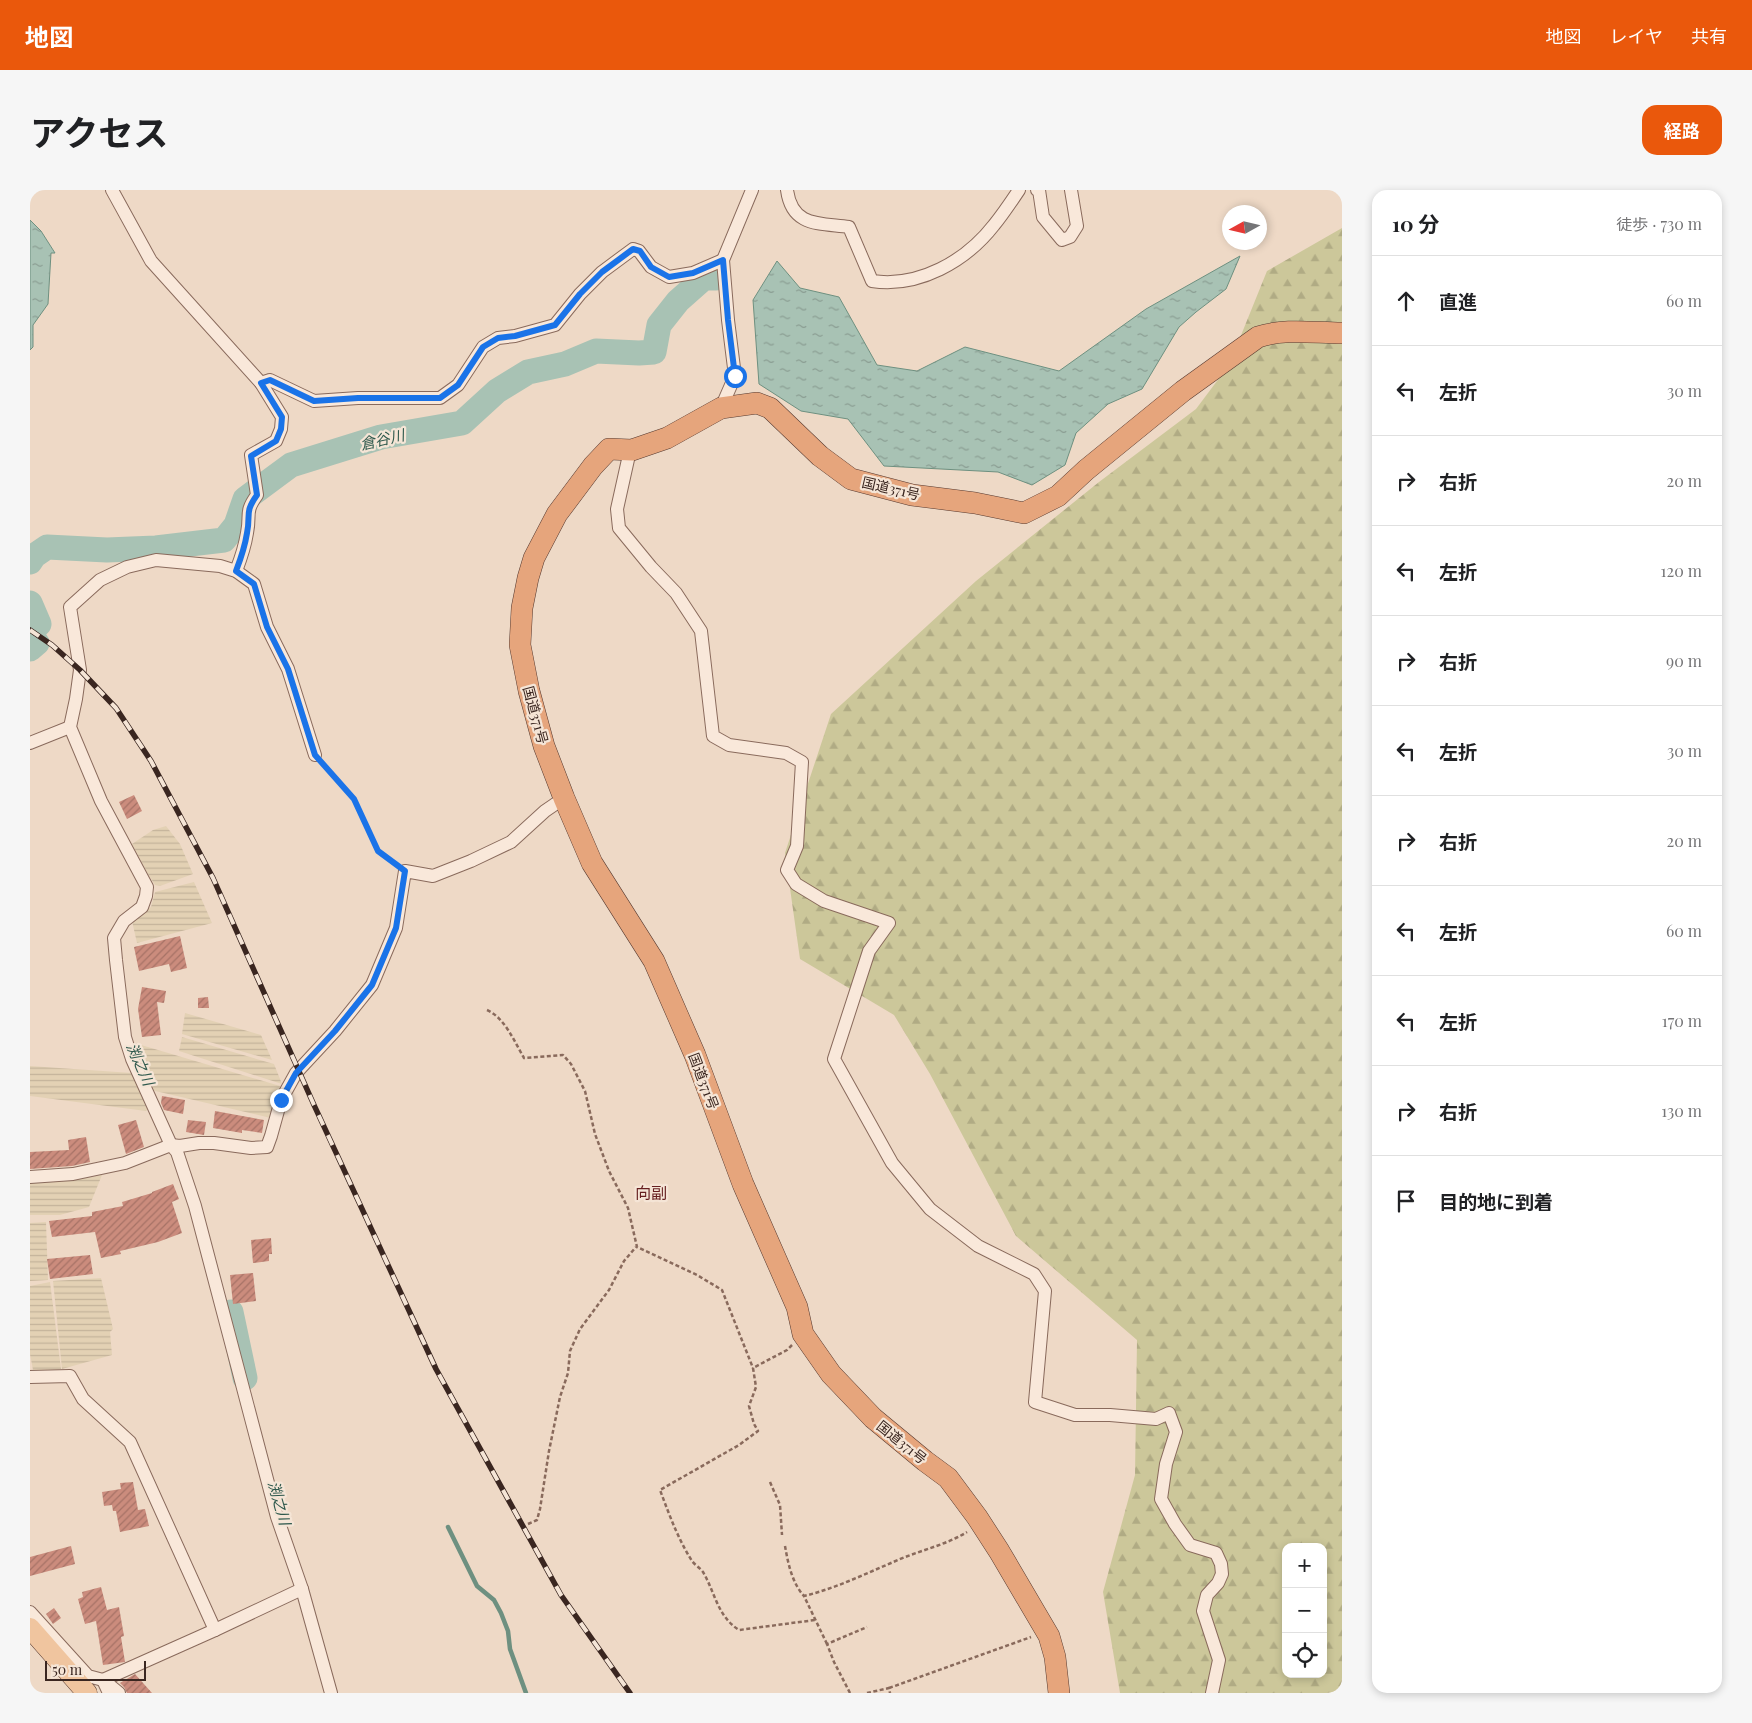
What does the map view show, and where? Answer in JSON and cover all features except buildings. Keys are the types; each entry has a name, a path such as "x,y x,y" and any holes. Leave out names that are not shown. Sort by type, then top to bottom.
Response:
{"highway":[{"name":"国道371号","path":"1059,1693 1055,1657 1049,1636 981,1523 948,1478 873,1418 832,1374 803,1334 798,1308 744,1184 695,1055 654,961 592,863 544,746 529,691 520,645 522,608 528,578 534,558 557,514 609,448 632,450 667,438 721,408 757,403 770,408 820,456 851,479 912,494 976,503 1024,513 1058,496 1086,470 1183,391 1258,337 1271,332 1289,331 1342,333"}],"main road":[{"path":"30,1628 87,1693"}],"street":[{"path":"112,190 151,261 261,383 282,417 281,429 276,441 251,456 257,495 248,507 248,529 236,571"},
{"path":"721,408 735,376 723,260 752,190"},
{"path":"787,190 789,201 796,214 811,222 849,227 872,281 881,282 907,281 932,274 966,253 993,226 1019,190"},
{"path":"1037,190 1039,190 1043,217 1062,240 1070,238 1076,226 1070,190"},
{"path":"261,383 270,380 314,401 358,398 440,398 458,385 483,347 498,338 515,336 555,325 580,294 602,272 633,249 640,251 651,267 669,277 693,273 723,260"},
{"path":"632,450 617,509 618,528 676,592 701,631 713,736 729,745 786,753 802,762 797,846 787,870 796,884 824,902 889,923 869,951 834,1059 892,1163 930,1209 978,1246 1034,1274 1045,1290 1035,1402 1075,1415 1110,1415 1156,1420 1169,1413 1176,1432 1166,1464 1161,1499 1190,1545 1216,1553 1221,1564 1222,1574 1207,1595 1204,1611 1219,1660 1212,1693"},
{"path":"315,755 288,669 267,627 254,584 236,571 220,566 156,560 127,567 100,580 70,607 80,670 70,726 101,801 147,887 142,907 124,921 114,938 125,1037 132,1059 171,1145 178,1152 195,1206 277,1518 302,1588 331,1693"},
{"path":"30,743 70,726"},
{"path":"30,1177 73,1174 125,1163 171,1145 214,1143 251,1148 267,1147 281,1100 296,1073 335,1031 372,985 396,928 405,871 433,876 471,861 511,842 545,811 564,798"},
{"path":"30,1377 70,1376 83,1399 130,1442 215,1630"},
{"path":"103,1680 215,1630 302,1588"},
{"path":"30,1612 88,1676 103,1680 119,1693"},
{"path":"103,1680 109,1693"}],"path":[{"path":"315,755 354,799 378,851 405,871"},
{"path":"487,1010 494,1013 506,1027 524,1058 563,1055 570,1064 585,1091 595,1134 609,1171 628,1208 637,1247"},
{"path":"637,1247 697,1275 722,1290 753,1368 756,1387 749,1406 758,1431 740,1445 660,1490 680,1540 693,1563 702,1570 720,1609 730,1624 739,1630 815,1620"},
{"path":"528,1524 537,1520 540,1509 549,1451 560,1398 568,1373 570,1351 580,1329 609,1290 624,1260 637,1247"},
{"path":"753,1368 787,1350 803,1334"},
{"path":"770,1482 780,1505 782,1535"},
{"path":"804,1596 826,1591 936,1546 960,1536 981,1523"},
{"path":"785,1546 788,1562 799,1591 804,1596 850,1693"},
{"path":"827,1644 867,1627"},
{"path":"867,1693 889,1688 1046,1632"},
{"path":"889,1688 890,1693"}],"shaded area":[{"path":"166,826 180,844 193,874 160,886 155,885 132,844 153,830"},
{"path":"194,882 212,923 137,943 132,921 151,907 155,892"},
{"path":"185,1013 261,1035 272,1060 182,1034"},
{"path":"182,1037 274,1064 282,1084 179,1051"},
{"path":"131,1042 280,1086 271,1118 151,1090"},
{"path":"30,1066 132,1073 149,1108 146,1111 30,1096"},
{"path":"102,1175 89,1207 60,1215 30,1215 30,1183 69,1181"},
{"path":"46,1222 48,1280 30,1281 30,1223"},
{"path":"101,1278 113,1329 110,1332 112,1355 62,1369 53,1281"},
{"path":"50,1282 61,1369 36,1374 33,1370 30,1354 30,1286"}],"green space":[{"path":"1342,228 1342,1693 1120,1693 1103,1592 1135,1475 1137,1340 1016,1236 930,1074 894,1015 800,959 785,853 831,714 976,581 1099,482 1196,409 1229,365 1267,271"}],"water":[{"path":"30,220 41,231 55,253 51,253 48,304 33,325 33,347 30,350"},
{"path":"1240,256 1226,289 1179,327 1142,389 1108,404 1076,433 1065,465 1032,485 998,472 884,466 848,419 801,411 759,384 753,300 777,261 800,288 839,297 877,365 917,371 965,347 1059,371 1146,309"}],"waterway":[{"name":"倉谷川","path":"30,562 34,556 47,547 107,550 156,548 224,540 236,525 245,499 291,465 381,437 462,423 497,391 528,372 565,364 596,351 654,352 659,325 678,301 704,278 716,278"},
{"name":"倉谷川","path":"30,603 39,624"},
{"name":"倉谷川","path":"30,649 37,643"},
{"name":"渕之川","path":"231,1312 245,1378"},
{"path":"448,1527 477,1586 494,1600 501,1613 508,1631 510,1649 526,1693"}],"railway":[{"path":"30,630 52,645 80,670 116,708 151,761 213,878 314,1105 436,1369 561,1595 630,1693"}],"district":[{"name":"向副","path":"651,1192"}],"route":[{"path":"281,1100 296,1073 335,1031 372,985 396,928 405,871 378,851 354,799 315,755 288,669 267,627 254,584 236,571 244,551 248,529 248,507 257,495 251,456 276,441 281,429 282,417 261,383 270,380 314,401 358,398 440,398 458,385 483,347 498,338 515,336 555,325 580,294 602,272 633,249 640,251 651,267 669,277 693,273 723,260 735,376"}]}
